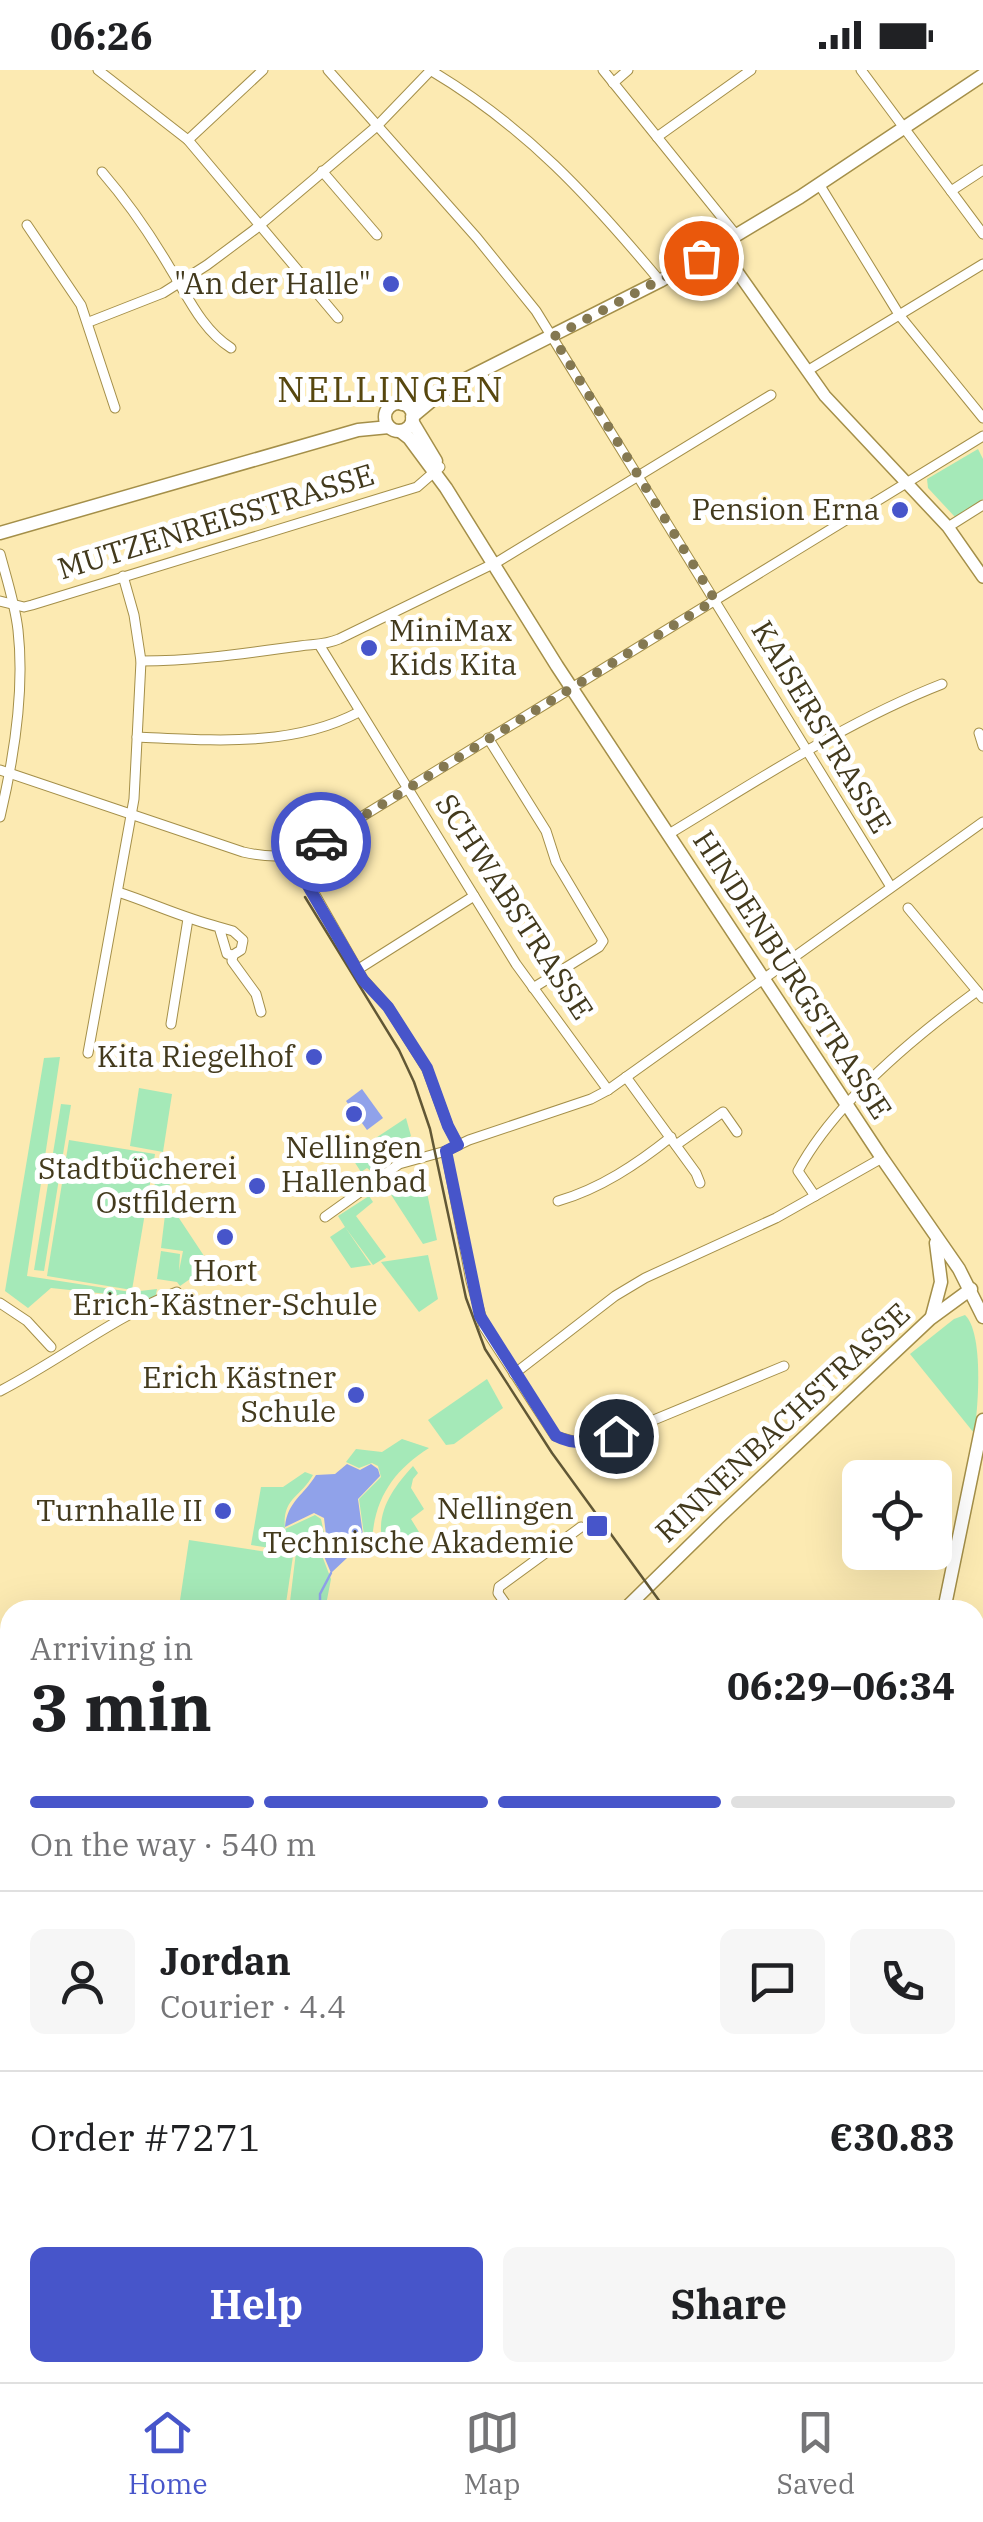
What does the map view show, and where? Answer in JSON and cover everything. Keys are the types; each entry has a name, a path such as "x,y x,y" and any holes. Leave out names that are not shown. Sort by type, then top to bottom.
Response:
{"main road":[{"path":"391,424 392,405 444,390 660,281 819,184 983,75"},
{"path":"0,533 358,430 362,424 408,428 412,419 444,390"},
{"name":"HINDENBURGSTRASSE","path":"402,404 408,407 437,469 669,834 932,1232 977,1285 983,1317"},
{"name":"HINDENBURGSTRASSE","path":"391,424 437,469"},
{"path":"930,1319 942,1282 940,1254 932,1232"},
{"name":"RINNENBACHSTRASSE","path":"635,1600 930,1319 977,1285"},
{"path":"946,1600 983,1420"}],"street":[{"path":"98,70 188,140 338,318"},
{"path":"188,140 263,70"},
{"name":"KAISERSTRASSE","path":"328,70 527,299 891,887"},
{"path":"89,322 178,284 260,225 377,126 430,70 536,145 578,186 660,281"},
{"path":"602,70 736,236"},
{"path":"613,83 628,70"},
{"path":"657,137 751,70"},
{"path":"861,70 983,234"},
{"path":"951,191 983,170"},
{"path":"102,172 206,323 231,348"},
{"path":"322,172 377,235"},
{"path":"819,184 900,316 983,418"},
{"path":"27,225 67,280 89,322 116,408"},
{"path":"720,246 833,405 948,527 983,578"},
{"path":"807,372 983,264"},
{"path":"140,661 216,658 320,646 356,632 496,562 771,395"},
{"path":"6,771 243,852 292,856 983,436"},
{"name":"MUTZENREISSTRASSE","path":"0,602 32,605 417,487 437,469"},
{"path":"948,527 983,505"},
{"path":"0,554 14,604 19,660 0,817"},
{"path":"88,1053 132,814 140,661 134,614 123,576"},
{"name":"SCHWABSTRASSE","path":"320,646 474,896 608,1090"},
{"path":"669,834 806,751 942,684"},
{"path":"137,738 249,740 310,728 359,712"},
{"path":"978,733 983,746"},
{"path":"488,738 548,834 556,862 603,941 534,988"},
{"path":"325,1217 395,1167 608,1090 983,822"},
{"path":"292,856 357,970 388,1007 427,1068 458,1145"},
{"path":"118,892 188,919 234,931 243,940 242,950 233,955"},
{"path":"357,970 474,896"},
{"path":"816,1196 798,1169 816,1139 893,1057 980,995 908,908"},
{"path":"171,1024 188,919"},
{"path":"219,927 224,950 233,955"},
{"path":"233,955 232,961 256,994 261,1012"},
{"path":"626,1077 700,1183"},
{"path":"558,1201 579,1195 724,1112 738,1132"},
{"path":"446,1151 478,1309 514,1374 556,1436 568,1441 593,1442 616,1436 784,1366"},
{"path":"514,1374 645,1278 764,1224 882,1158"},
{"path":"0,1391 154,1301 177,1292"},
{"path":"0,1303 27,1321 51,1347"},
{"path":"503,1600 498,1587 581,1527"}],"green space":[{"path":"978,449 983,459 983,499 955,517 928,488 927,479"},
{"path":"60,1057 27,1276 131,1292 157,1289 155,1299 51,1288 28,1308 5,1291 44,1058"},
{"path":"139,1088 172,1094 163,1152 130,1146"},
{"path":"61,1104 71,1105 44,1271 34,1270"},
{"path":"406,1118 411,1136 383,1155 387,1161 372,1172 367,1168 361,1172 350,1155"},
{"path":"69,1140 155,1154 132,1290 47,1276"},
{"path":"159,1164 173,1166 167,1200 210,1265 180,1286 157,1279 161,1251 180,1254 179,1271 183,1251 161,1248 165,1215 152,1197"},
{"path":"400,1177 411,1192 426,1188 437,1240 423,1244 386,1187"},
{"path":"369,1196 373,1202 356,1216 386,1257 373,1265 338,1216"},
{"path":"345,1227 371,1265 351,1268 330,1237"},
{"path":"428,1255 438,1299 419,1312 381,1262"},
{"path":"965,1315 975,1336 977,1352 974,1433 910,1354 954,1319"},
{"path":"487,1379 503,1408 454,1444 446,1445 428,1420"},
{"path":"402,1439 429,1448 405,1466 388,1487 377,1511 372,1540 365,1542 359,1499 381,1477 378,1466 372,1463 359,1468 346,1462 356,1449 382,1452"},
{"path":"413,1466 418,1473 411,1488 424,1509 411,1519 419,1532 387,1556 381,1530 385,1507"},
{"path":"305,1472 313,1475 289,1504 285,1529 315,1515 321,1519 324,1533 316,1540 331,1579 327,1600 290,1600 296,1552 251,1545 261,1487 283,1487"},
{"path":"189,1540 293,1556 286,1600 180,1600"}],"water":[{"path":"362,1089 383,1118 367,1130 346,1101"},
{"path":"347,1464 360,1470 371,1464 380,1476 358,1499 364,1542 331,1573 318,1542 326,1535 324,1518 314,1513 285,1527 286,1518 316,1475 335,1474"}],"waterway":[{"path":"320,1600 331,1573"}],"tram line":[{"path":"305,897 399,1050 414,1082 430,1129 466,1298 485,1349 552,1453 659,1600"}],"way so far":[{"path":"321,842 715,600 553,337 701,258"}],"place":[{"name":"\"An der Halle\"","path":"391,284"},
{"name":"Pension Erna","path":"900,510"},
{"name":"MiniMax Kids Kita","path":"369,648"},
{"name":"Kita Riegelhof","path":"314,1057"},
{"name":"Nellingen Hallenbad","path":"354,1114"},
{"name":"Stadtbücherei Ostfildern","path":"257,1186"},
{"name":"Hort Erich-Kästner-Schule","path":"225,1237"},
{"name":"Erich Kästner Schule","path":"356,1395"},
{"name":"Turnhalle II","path":"223,1511"},
{"name":"Nellingen Technische Akademie","path":"597,1526"}],"district":[{"name":"NELLINGEN","path":"391,390"}],"route":[{"path":"321,842 292,856 363,980 388,1007 427,1068 458,1145 446,1151 471,1282 483,1323 556,1436 577,1442 616,1436"}]}
